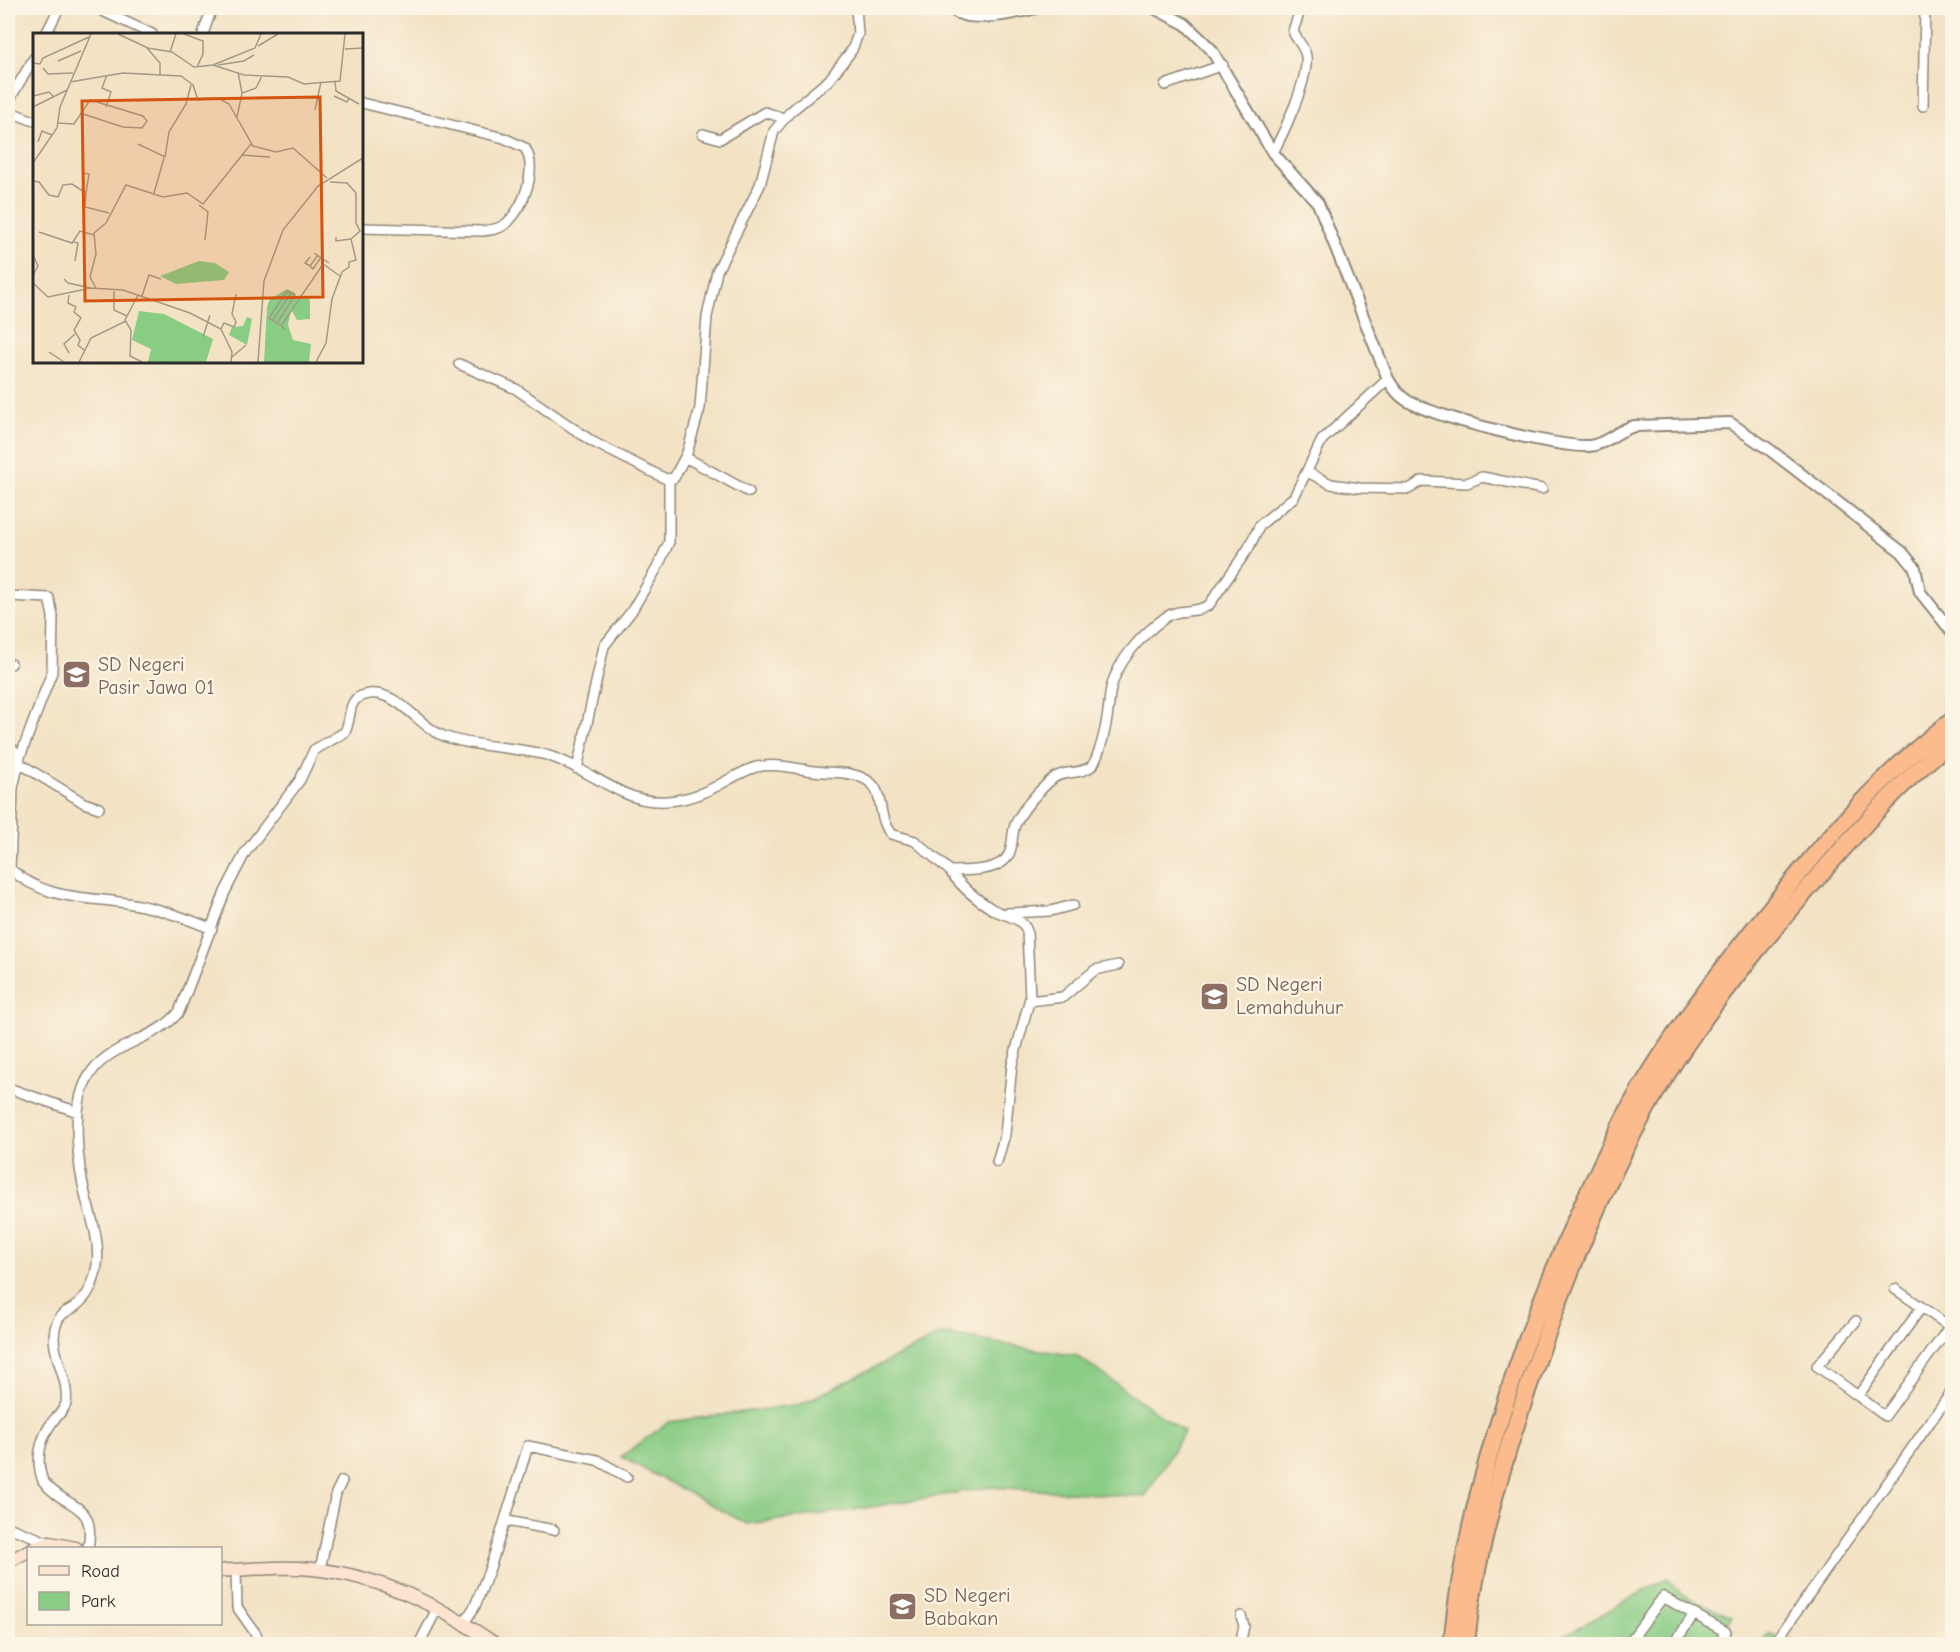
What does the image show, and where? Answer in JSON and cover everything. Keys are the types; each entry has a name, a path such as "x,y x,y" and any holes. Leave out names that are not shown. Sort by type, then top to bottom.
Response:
{"highway":[{"path":"1452,1644 1475,1510 1499,1425 1542,1298 1592,1183 1636,1096 1672,1040 1752,931 1824,842 1892,772 1953,721"},
{"path":"1466,1644 1468,1620 1491,1514 1514,1429 1556,1304 1605,1190 1644,1112 1679,1055 1761,943 1837,854 1903,786 1953,741"}],"main road":[{"path":"36,1547 50,1543 71,1547"},
{"path":"8,1562 27,1552"},
{"path":"222,1571 291,1568 320,1570 388,1586 438,1607 495,1644"}],"street":[{"path":"46,33 59,8"},
{"path":"96,8 150,33"},
{"path":"203,33 212,8"},
{"path":"669,480 674,478 685,457 701,402 707,317 717,271 760,185 774,131 783,118 829,80 852,50 857,38 856,8"},
{"path":"951,8 957,14 973,16 1015,13 1036,8"},
{"path":"1154,8 1185,24 1211,49 1273,153 1318,203 1388,379 1404,399 1431,411 1556,442 1590,446 1605,441 1621,430 1635,426 1707,421 1730,423 1770,450 1902,552 1915,568 1920,592 1953,632"},
{"path":"1273,153 1290,116 1305,66 1306,55 1293,31 1301,8"},
{"path":"1923,106 1925,8"},
{"path":"8,102 33,60"},
{"path":"1166,85 1222,65"},
{"path":"363,103 504,138 525,148 531,166 519,206 508,222 498,228 482,231 363,228"},
{"path":"8,111 33,121"},
{"path":"704,134 720,140 765,112 783,118"},
{"path":"459,364 516,388 593,442 669,480"},
{"path":"950,872 981,869 1001,863 1009,855 1015,824 1040,790 1055,777 1083,772 1093,765 1109,712 1112,686 1130,652 1152,628 1170,614 1200,610 1209,605 1248,549 1260,525 1292,500 1322,441 1388,379"},
{"path":"685,457 748,492"},
{"path":"1306,472 1331,483 1360,488 1409,489 1422,481 1467,483 1482,477 1542,489"},
{"path":"577,769 604,646 631,612 657,568 669,542 669,480"},
{"path":"8,596 45,597 49,598 52,604 52,672 20,760 13,788 10,869 31,883 66,898 116,902 160,910 212,929"},
{"path":"88,1547 90,1527 87,1515 46,1485 42,1477 40,1459 45,1434 64,1409 66,1400 57,1353 55,1326 60,1316 79,1304 88,1293 97,1261 97,1240 81,1171 78,1112 82,1089 98,1064 117,1049 162,1027 180,1012 229,882 244,853 300,780 314,750 345,732 351,704 362,696 375,694 391,699 442,735 541,754 624,793 652,802 675,800 708,790 745,771 764,766 781,765 809,771 852,775 864,779 875,788 881,816 891,834 915,841 950,872 966,891 1002,914 1022,922 1027,931 1029,1001 1012,1065 1005,1134 998,1162"},
{"path":"8,744 20,760 84,802 99,808"},
{"path":"1002,914 1051,911 1073,905"},
{"path":"1029,1001 1063,997 1095,970 1119,965"},
{"path":"8,1088 78,1112"},
{"path":"1856,1322 1817,1366 1885,1416 1951,1327 1895,1289"},
{"path":"1858,1396 1921,1308"},
{"path":"1774,1644 1953,1391"},
{"path":"464,1623 479,1598 507,1521 528,1446 597,1460 627,1477"},
{"path":"320,1570 336,1493 342,1481"},
{"path":"507,1521 554,1530"},
{"path":"8,1527 50,1543"},
{"path":"236,1570 237,1607 256,1634 259,1644"},
{"path":"1628,1644 1663,1597 1726,1632 1718,1644"},
{"path":"419,1644 438,1607"},
{"path":"1674,1644 1694,1614"},
{"path":"1240,1644 1244,1622 1241,1616"}],"green space":[{"path":"942,1334 1077,1356 1184,1432 1145,1497 991,1487 853,1510 747,1524 621,1457 669,1422 801,1404"},
{"path":"1667,1578 1681,1594 1732,1617 1714,1644 1549,1644"},
{"path":"1768,1633 1800,1644 1761,1644"}],"place":[{"name":"SD Negeri Pasir Jawa 01","path":"77,675"},
{"name":"SD Negeri Lemahduhur","path":"1215,996"},
{"name":"SD Negeri Babakan","path":"903,1607"}]}
